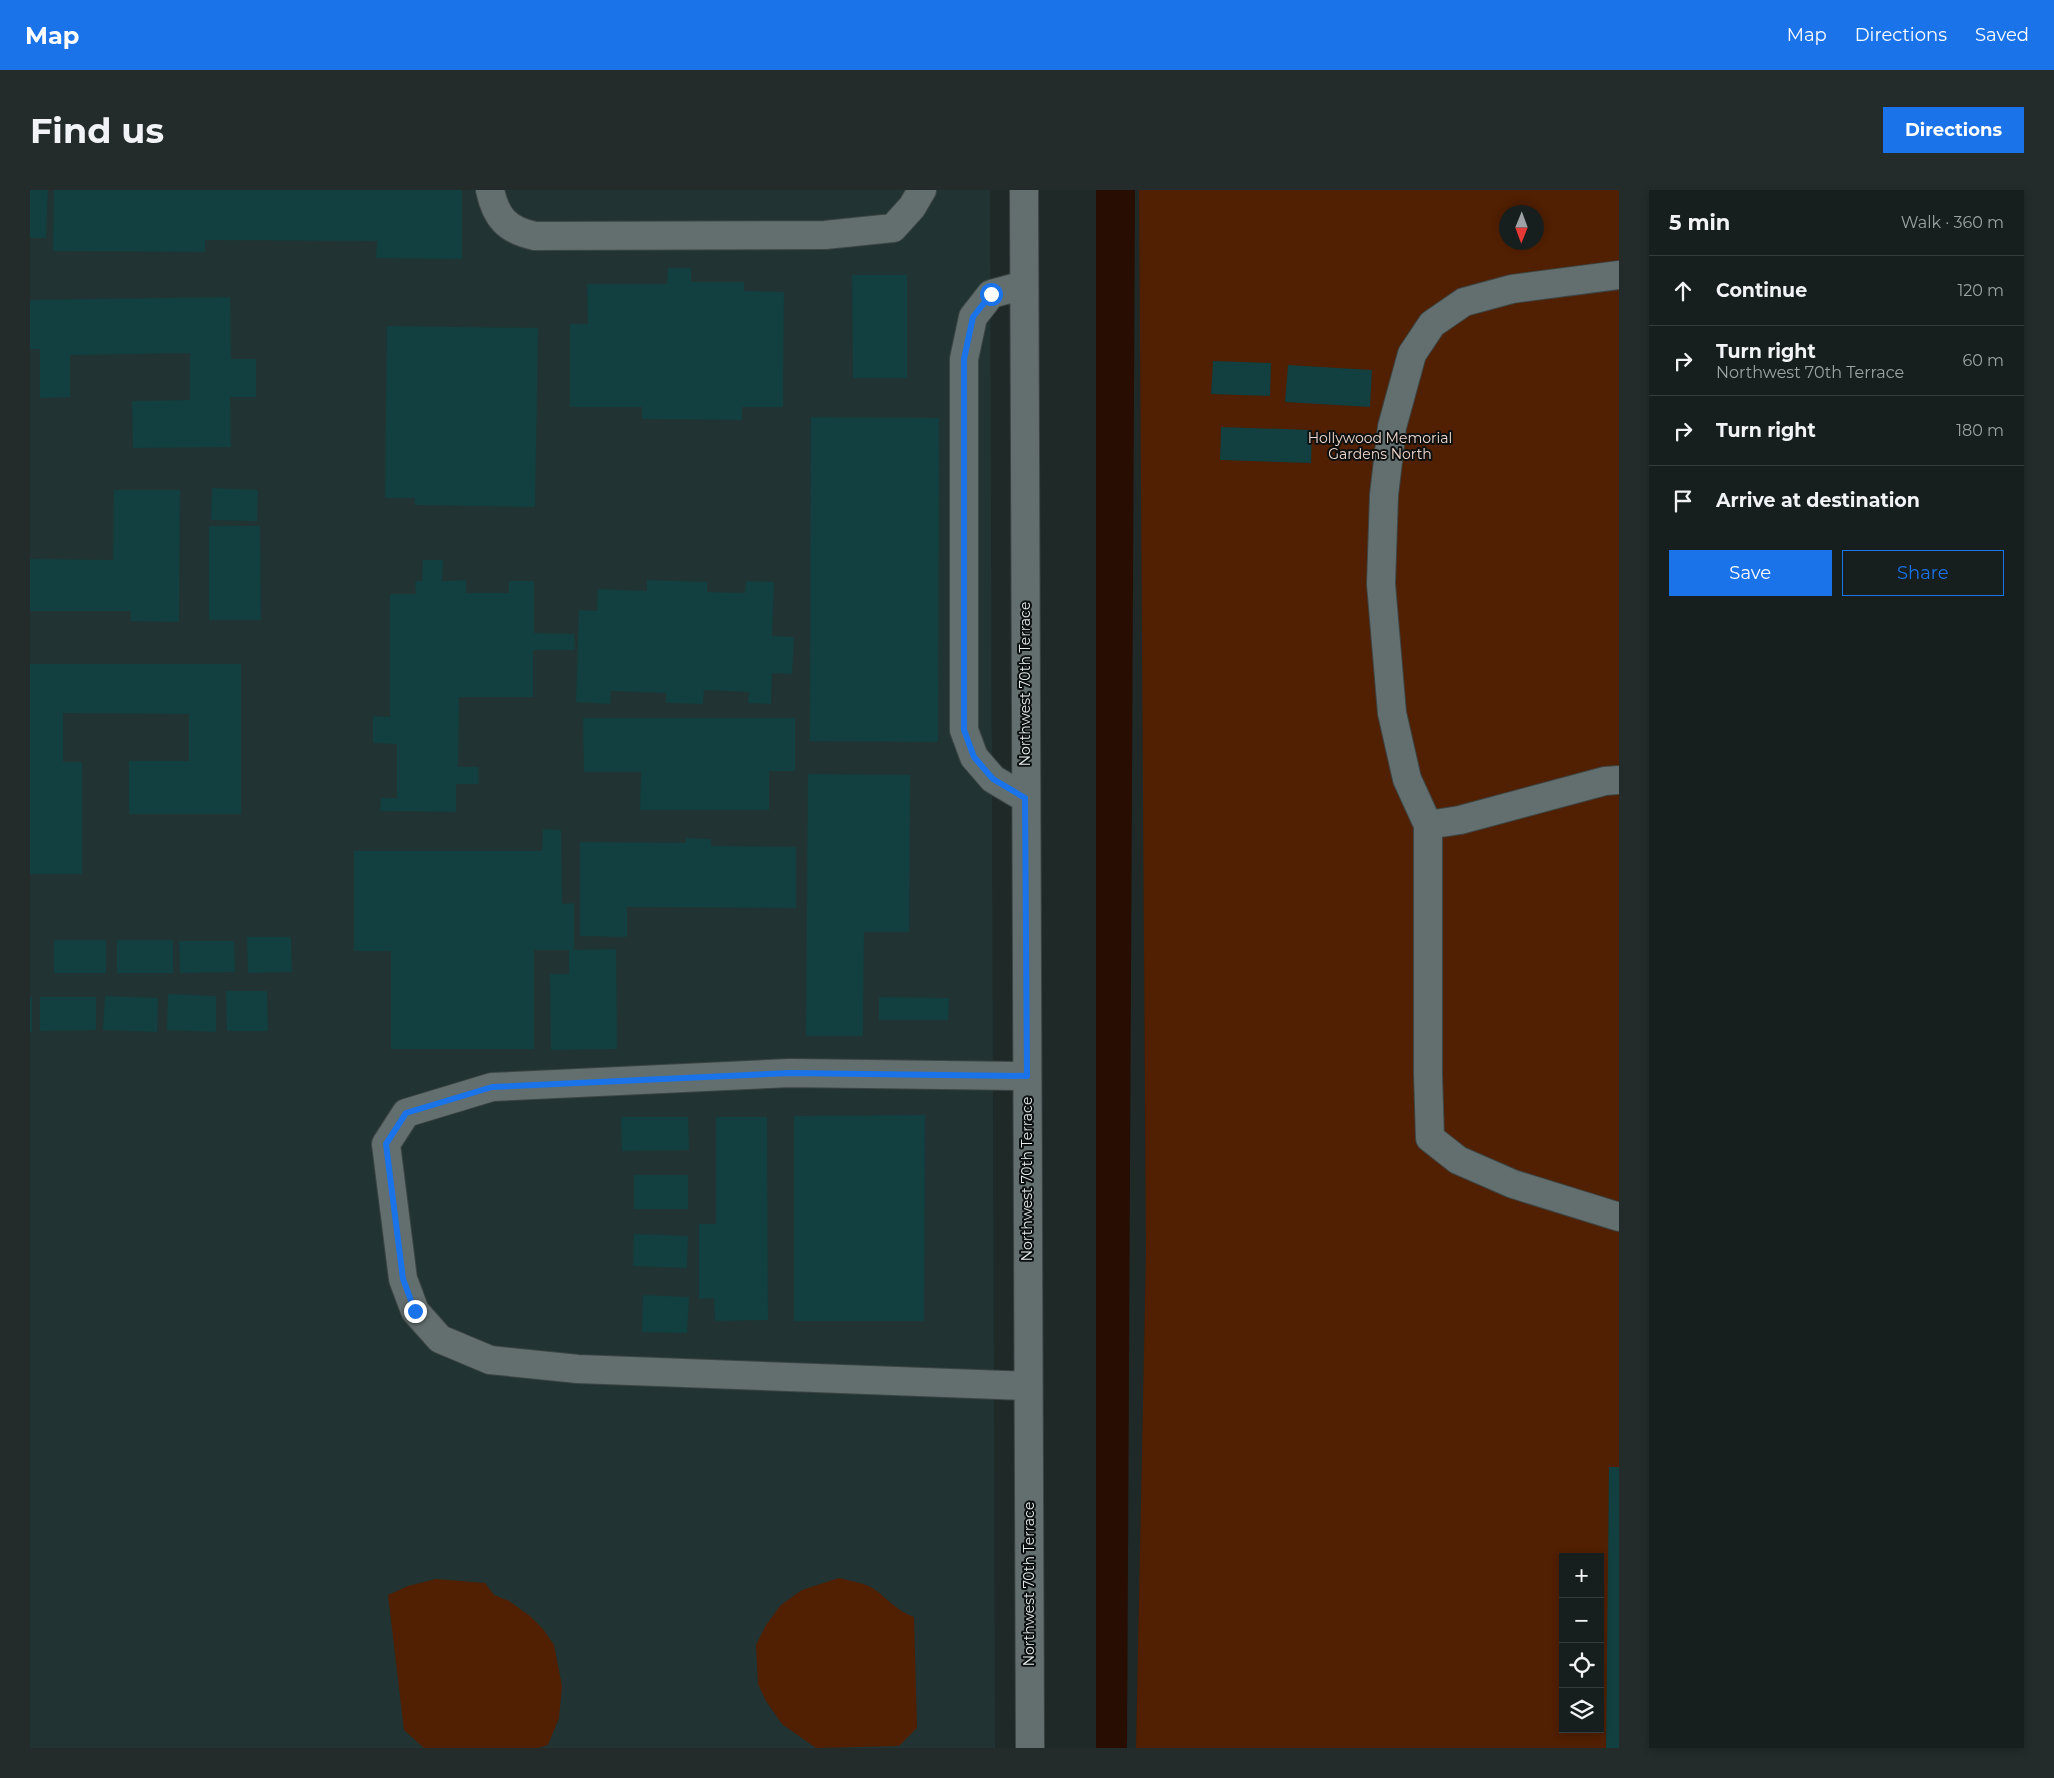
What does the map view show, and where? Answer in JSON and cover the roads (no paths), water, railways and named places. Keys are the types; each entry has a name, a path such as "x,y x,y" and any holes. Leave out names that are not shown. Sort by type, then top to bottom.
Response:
{"street":[{"path":"490,190 492,200 507,225 518,233 536,236 825,236 864,233 893,228 912,207 922,190"},
{"name":"Northwest 70th Terrace","path":"1024,190 1030,1748"},
{"path":"1619,275 1512,289 1464,302 1432,324 1412,354 1392,426 1384,495 1381,584 1392,713 1407,779 1428,825 1428,1074 1430,1138 1458,1160 1513,1184 1619,1217"},
{"path":"1024,285 991,294 973,317 964,359 964,730 974,757 993,779 1025,798"},
{"path":"1428,825 1460,820 1605,780 1619,780"},
{"path":"1027,1076 790,1073 492,1087 406,1113 386,1144 403,1279 415,1311 440,1339 490,1360 578,1369 1028,1386"}],"park label":[{"name":"Hollywood Memorial Gardens North","path":"1380,446"}]}
